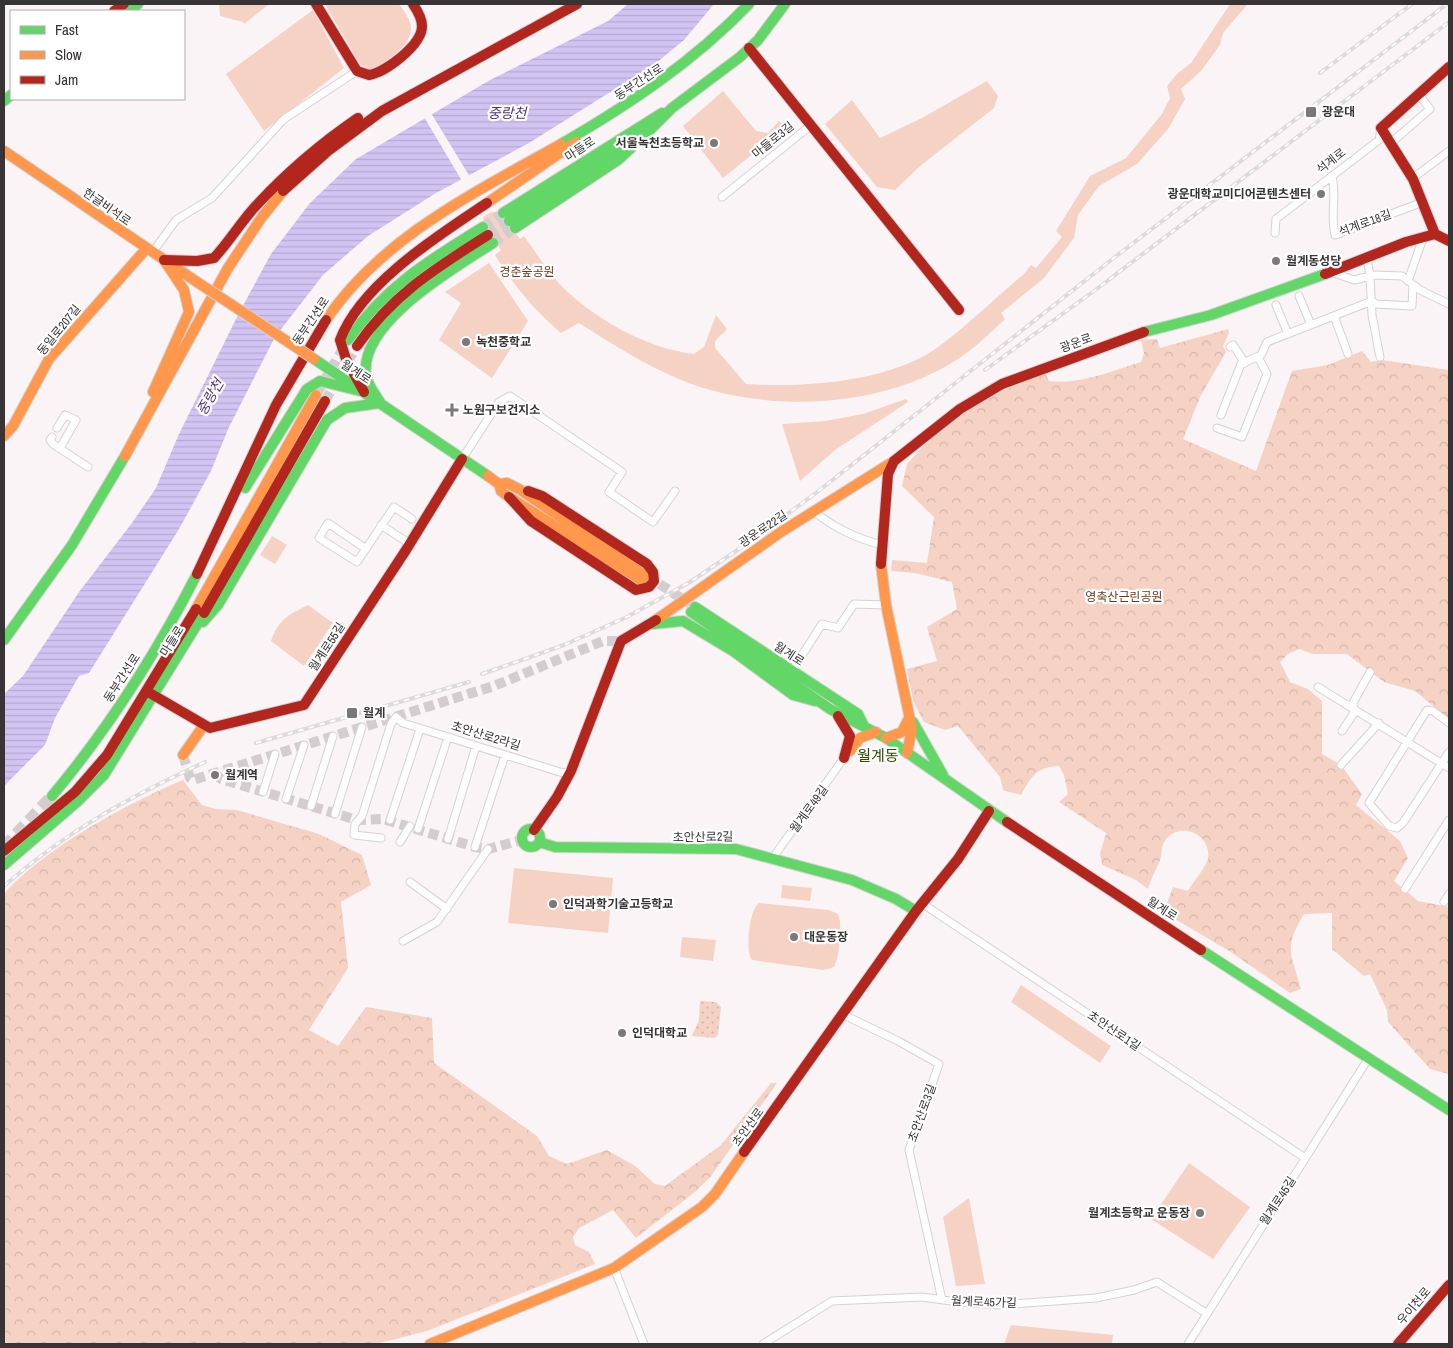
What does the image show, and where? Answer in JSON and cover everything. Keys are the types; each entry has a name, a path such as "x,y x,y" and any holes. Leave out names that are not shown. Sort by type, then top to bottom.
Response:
{"main road":[{"path":"316,4 357,71 363,75 372,76 384,70 412,46 420,36 423,27 420,15 413,4"},
{"path":"4,640 35,600 119,468 239,248 301,173 355,130 408,95 539,27 577,4"},
{"name":"동부간선로","path":"52,796 90,749 169,626 311,341 335,307 369,268 407,236 436,216 622,108 694,59 749,4"},
{"name":"마들로","path":"672,108 648,133 509,221 642,124 672,108 719,75 749,48 785,4"},
{"name":"마들로3길","path":"749,48 810,126"},
{"name":"석계로","path":"1381,128 1449,67"},
{"path":"164,260 197,261 214,258 253,209 297,164 325,140 378,106 408,95"},
{"path":"251,460 262,446 316,346 339,312 366,280 407,247 514,186 622,108"},
{"path":"810,126 959,310"},
{"path":"1381,128 1392,142 1413,178 1434,234 1449,241"},
{"name":"한글비석로","path":"4,151 197,282"},
{"path":"364,392 340,346 340,340 345,328 372,293 397,267 424,245 483,205"},
{"name":"광운로","path":"894,461 960,408 1002,384 1137,334 1211,315 1331,272 1406,242 1434,234"},
{"path":"190,638 218,605 327,420 336,410 380,403 366,374 368,352 386,323 488,235 392,286 371,307 353,343"},
{"name":"동일로207길","path":"4,436 13,426 49,359 149,251"},
{"path":"119,468 128,441 183,329 189,312 189,300 184,288 164,260"},
{"name":"월계로","path":"197,282 499,484 502,491 510,497 644,579 520,489 507,483 499,484"},
{"path":"215,537 307,389 320,382 364,392"},
{"name":"마들로","path":"4,865 93,788 113,763 316,395"},
{"name":"마들로","path":"4,851 75,792 98,768 190,638 325,401"},
{"name":"월계로55길","path":"204,725 210,728 224,726 304,705 410,544 462,460"},
{"path":"894,461 888,474 881,566 886,605 912,729 907,753"},
{"name":"광운로22길","path":"652,624 688,596 813,511 894,461"},
{"path":"510,497 531,521 636,590 649,587 654,581 654,572 647,564 542,496 520,489"},
{"path":"688,596 695,607"},
{"path":"683,621 683,609 691,602 695,607 795,666 842,719 850,736 844,758"},
{"name":"월계로","path":"695,607 827,703 858,714 864,726 886,738 989,811 1449,1110"},
{"path":"534,830 557,797 571,771 621,641 652,624 683,621 733,651 793,695 827,703"},
{"path":"150,693 204,725 183,755"},
{"path":"886,738 904,731 909,715"},
{"path":"909,715 947,781"},
{"path":"844,758 860,738 876,732"},
{"name":"초안산로","path":"430,1344 614,1268 702,1207 715,1194 919,907 958,859 989,811"},
{"path":"529,829 534,830 540,835 539,842 536,846 530,848 522,842 524,833 529,829"},
{"name":"초안산로2길","path":"539,842 555,847 596,849 736,848 852,880 919,907"},
{"name":"우이천로","path":"1398,1344 1449,1285"}],"street":[{"path":"149,251 176,220 212,198 277,126 357,71"},
{"path":"1392,142 1430,109 1419,95"},
{"name":"마들로3길","path":"722,197 810,126"},
{"name":"석계로","path":"1275,233 1274,219 1379,140 1381,128"},
{"path":"1413,178 1449,151"},
{"name":"석계로18길","path":"1332,176 1335,196 1331,220 1335,235 1423,202"},
{"path":"1372,301 1376,304 1412,306 1411,283 1422,238"},
{"path":"1367,258 1372,315 1380,357"},
{"path":"1331,272 1354,280 1370,276 1402,276 1449,304"},
{"path":"1299,296 1311,325"},
{"path":"1221,415 1241,364 1258,357 1267,342 1372,301"},
{"path":"1276,305 1288,334"},
{"path":"1334,316 1348,354"},
{"path":"1230,347 1233,345 1245,362"},
{"path":"1217,428 1242,437 1267,374 1258,357"},
{"path":"462,460 499,402 510,396 622,472 609,492 654,522 675,491"},
{"path":"57,428 65,414 76,420 60,448"},
{"path":"52,437 50,442 88,467"},
{"path":"366,549 328,523 319,538 357,562 366,549 381,525 394,507 412,519"},
{"path":"813,511 832,526 856,538 882,545"},
{"path":"381,525 410,544"},
{"name":"월계로","path":"795,666 822,624 838,628 854,604 886,605"},
{"path":"1342,731 1355,709 1353,703 1370,672"},
{"path":"1318,688 1379,723 1449,768"},
{"path":"1449,723 1432,711 1427,710 1368,802 1389,826 1397,828 1402,823 1449,752"},
{"name":"초안산로2라길","path":"381,838 354,835 355,824 362,816 391,724 396,717 403,723 504,756 563,773 571,771"},
{"path":"1341,766 1379,723"},
{"path":"335,814 362,727"},
{"path":"390,820 420,729"},
{"path":"311,806 334,736"},
{"path":"418,829 448,737"},
{"path":"286,799 304,745"},
{"path":"448,839 476,746"},
{"path":"263,792 275,754"},
{"path":"475,847 504,756"},
{"name":"월계로49길","path":"772,859 844,758"},
{"path":"1405,889 1449,820"},
{"path":"400,842 410,826"},
{"path":"403,942 437,922 488,849"},
{"path":"410,882 447,909"},
{"path":"1444,902 1449,894"},
{"name":"초안산로1길","path":"919,907 1305,1158"},
{"name":"초안산로3길","path":"842,1014 940,1064 909,1150 942,1300"},
{"name":"월계로45길","path":"1188,1344 1368,1059"},
{"path":"614,1268 644,1344"},
{"name":"월계로45가길","path":"763,1344 832,1301 922,1297 999,1305 1096,1298 1134,1290 1157,1282 1206,1313"}],"green space":[{"path":"219,4 269,4 244,24 243,22 220,16"},
{"path":"325,4 399,4 410,22 410,35 407,42 396,54 369,69 360,64"},
{"name":"경춘숲공원","path":"1230,4 1252,4 1247,5 1223,33 1220,45 1201,71 1181,89 1185,99 1168,129 1137,164 1099,186 1078,215 1074,238 1044,278 1001,313 1005,319 968,352 937,371 903,385 866,395 790,402 752,398 715,391 681,380 642,361 579,323 561,333 533,306 509,277 495,255 501,250 484,224 483,217 491,212 501,213 520,239 524,236 552,275 569,293 601,318 638,338 676,351 694,354 704,347 716,315 727,329 715,341 715,348 746,384 792,385 817,383 868,376 892,369 914,361 934,350 957,333 1024,274 1031,265 1036,268 1062,237 1056,231 1090,176 1126,158 1162,114 1170,98 1167,86 1177,74 1191,63"},
{"path":"313,10 344,68 264,131 226,74"},
{"path":"987,81 998,96 994,108 920,166 895,190 877,187 825,124 852,100 880,138 922,118"},
{"path":"723,91 756,131 768,133 779,121 786,127 723,178 683,126"},
{"path":"489,263 528,321 492,378 439,340 461,303 445,292"},
{"name":"영축산근린공원","path":"1228,329 1229,333 1223,346 1226,352 1201,395 1183,439 1256,471 1292,371 1328,365 1362,351 1371,362 1382,360 1449,370 1449,719 1415,691 1384,682 1347,654 1313,654 1299,649 1288,654 1280,662 1290,682 1308,689 1322,701 1322,754 1341,765 1362,794 1356,805 1400,841 1408,858 1394,881 1418,901 1449,907 1449,1074 1430,1069 1388,1022 1387,1010 1370,974 1364,976 1332,949 1332,913 1304,914 1297,926 1291,943 1291,951 1301,989 1290,993 1229,951 1175,919 1165,908 1173,887 1188,891 1207,862 1208,851 1201,837 1187,831 1180,831 1166,839 1148,889 1136,880 1102,865 1100,854 1106,833 1059,802 1068,794 1064,775 1059,766 1045,768 1036,774 1021,795 1003,790 1000,777 958,726 945,730 924,722 913,701 907,669 937,661 927,627 957,609 952,582 915,573 891,571 892,560 927,563 934,517 902,486 907,464 926,443 963,412 995,394 1045,373 1049,381 1072,381 1141,362 1144,353 1141,340 1157,339 1160,348"},
{"path":"906,399 908,402 835,450 800,481 782,424 825,421 863,414"},
{"path":"272,536 287,545 275,564 260,555"},
{"path":"308,605 333,623 304,666 271,641 277,628 285,618"},
{"path":"183,780 202,805 216,809 237,810 319,834 362,855 371,885 341,902 348,968 309,1030 338,1046 366,1007 432,1018 434,1063 537,1136 549,1156 567,1164 607,1150 635,1166 655,1184 665,1186 721,1145 771,1083 777,1083 711,1176 696,1191 636,1238 613,1210 579,1228 573,1237 575,1245 589,1252 595,1264 427,1331 376,1344 4,1344 4,894 41,860 63,844 112,814"},
{"path":"514,868 613,878 608,933 508,923"},
{"path":"782,885 812,888 810,901 781,898"},
{"name":"대운동장","path":"759,903 829,910 838,914 840,941 834,967 824,970 752,960 749,948 749,931 753,914"},
{"path":"682,937 716,940 713,961 680,957"},
{"path":"1021,985 1111,1046 1100,1063 1011,1002"},
{"path":"700,1001 716,1002 721,1007 718,1035 715,1038 692,1036 699,1020"},
{"name":"월계초등학교 운동장","path":"1189,1163 1250,1207 1213,1259 1151,1219"},
{"path":"969,1198 985,1284 956,1286 943,1217"},
{"path":"1011,1325 1113,1335 1112,1344 1004,1344"}],"water":[{"name":"중랑천","path":"628,4 714,4 684,40 655,64 529,143 436,193 368,236 323,275 275,337 229,427 211,471 179,529 89,673 79,676 55,718 45,745 4,786 4,694 23,676 79,592 132,523 156,488 179,434 239,313 271,254 310,203 356,159 490,80 608,21"}],"pier":[{"path":"431,113 470,177 462,181 424,117"}],"tunnel":[{"path":"483,227 503,213"},
{"path":"488,235 509,221"},
{"path":"493,243 515,228"},
{"path":"316,395 345,345"},
{"path":"325,401 357,346"},
{"path":"647,576 695,607"},
{"path":"183,755 190,778 193,780 494,686 603,641 621,641"},
{"path":"214,773 221,779 357,820 383,819 475,847 488,849 522,840"},
{"path":"4,847 52,796"}],"railway":[{"path":"1320,73 1412,4"},
{"path":"482,674 564,645 627,617 690,582 745,545 816,493 1115,257 1447,4"},
{"path":"985,370 1094,291 1449,22"},
{"path":"256,743 469,682"},
{"path":"4,886 52,848 100,816 205,762"}],"traffic: fast":[{"path":"130,10 138,4"},
{"path":"561,144 660,81 706,45 749,4"},
{"path":"509,221 647,133 672,108 740,57 758,40 785,4"},
{"path":"4,101 10,96"},
{"path":"503,213 662,113"},
{"path":"515,228 618,160 631,148"},
{"path":"348,340 377,305 409,276 444,251 483,227"},
{"path":"380,402 366,375 368,355 378,336 393,317 434,282 493,243"},
{"path":"1144,332 1211,315 1325,274"},
{"path":"314,359 488,476"},
{"path":"245,488 307,389 320,381 364,392"},
{"path":"203,622 218,605 327,420 345,408 380,403"},
{"path":"4,640 72,545 125,456"},
{"path":"52,796 93,744 130,690 165,633 197,574"},
{"path":"695,607 858,714 864,726"},
{"path":"691,612 830,709 886,738 1007,822"},
{"path":"4,865 77,802 104,775 204,613"},
{"path":"653,624 683,621 733,651 793,695 815,701"},
{"path":"913,722 943,775"},
{"path":"527,829 535,829 540,834 540,838 538,845 527,847 522,842 522,834 527,829"},
{"path":"539,842 555,847 736,849 852,880 896,899 916,911"},
{"path":"1201,950 1449,1110"}],"traffic: slow":[{"path":"487,203 576,142"},
{"path":"326,320 374,264 403,240 464,199 561,144"},
{"path":"4,151 197,282"},
{"path":"125,456 228,268 262,217 283,191"},
{"path":"4,436 13,426 49,359 146,249"},
{"path":"153,392 189,312 184,290 164,260"},
{"path":"197,282 314,359"},
{"path":"196,609 316,395"},
{"path":"656,620 781,532 894,461"},
{"path":"488,476 499,484 507,483 519,489 646,576"},
{"path":"499,484 501,491 509,497 642,581"},
{"path":"881,564 886,605 912,729 907,753"},
{"path":"886,738 902,732 909,718"},
{"path":"183,755 204,725"},
{"path":"850,751 860,738 876,732"},
{"path":"430,1344 614,1268 702,1207 715,1194 744,1152"}],"traffic: jam":[{"path":"115,10 124,4"},
{"path":"316,4 357,71 369,75 393,63 410,49 416,41 422,23 413,4"},
{"path":"283,191 328,151 382,111 577,4"},
{"path":"749,48 959,310"},
{"path":"1435,234 1413,179 1381,128 1449,67"},
{"path":"164,260 197,261 214,258 253,209 277,184 316,149 358,118"},
{"path":"364,392 346,359 340,340 350,319 365,299 403,262 487,203"},
{"path":"1325,274 1406,242 1435,234 1449,241"},
{"path":"357,346 385,311 416,283 488,235"},
{"path":"197,574 276,405 326,320"},
{"path":"881,564 888,474 894,461 960,409 1002,384 1144,332"},
{"path":"204,613 325,401"},
{"path":"148,692 210,728 304,705 406,550 462,459"},
{"path":"509,497 531,521 636,590 649,587 654,581 653,572 647,564 542,496 528,491"},
{"path":"4,851 75,792 107,755 196,609"},
{"path":"534,830 557,797 571,771 621,641 656,620"},
{"path":"838,716 850,736 844,758"},
{"path":"744,1152 916,911 958,859 989,811"},
{"path":"1007,822 1201,950"},
{"path":"1398,1344 1449,1285"}],"place":[{"name":"광운대","path":"1311,112"},
{"name":"서울녹천초등학교","path":"714,143"},
{"name":"광운대학교미디어콘텐츠센터","path":"1321,194"},
{"name":"월계동성당","path":"1276,261"},
{"name":"녹천중학교","path":"466,342"},
{"name":"노원구보건지소","path":"452,410"},
{"name":"월계","path":"352,713"},
{"name":"월계역","path":"215,775"},
{"name":"인덕과학기술고등학교","path":"553,904"},
{"name":"대운동장","path":"794,937"},
{"name":"인덕대학교","path":"622,1033"},
{"name":"월계초등학교 운동장","path":"1200,1213"}],"district":[{"name":"월계동","path":"878,755"}]}
